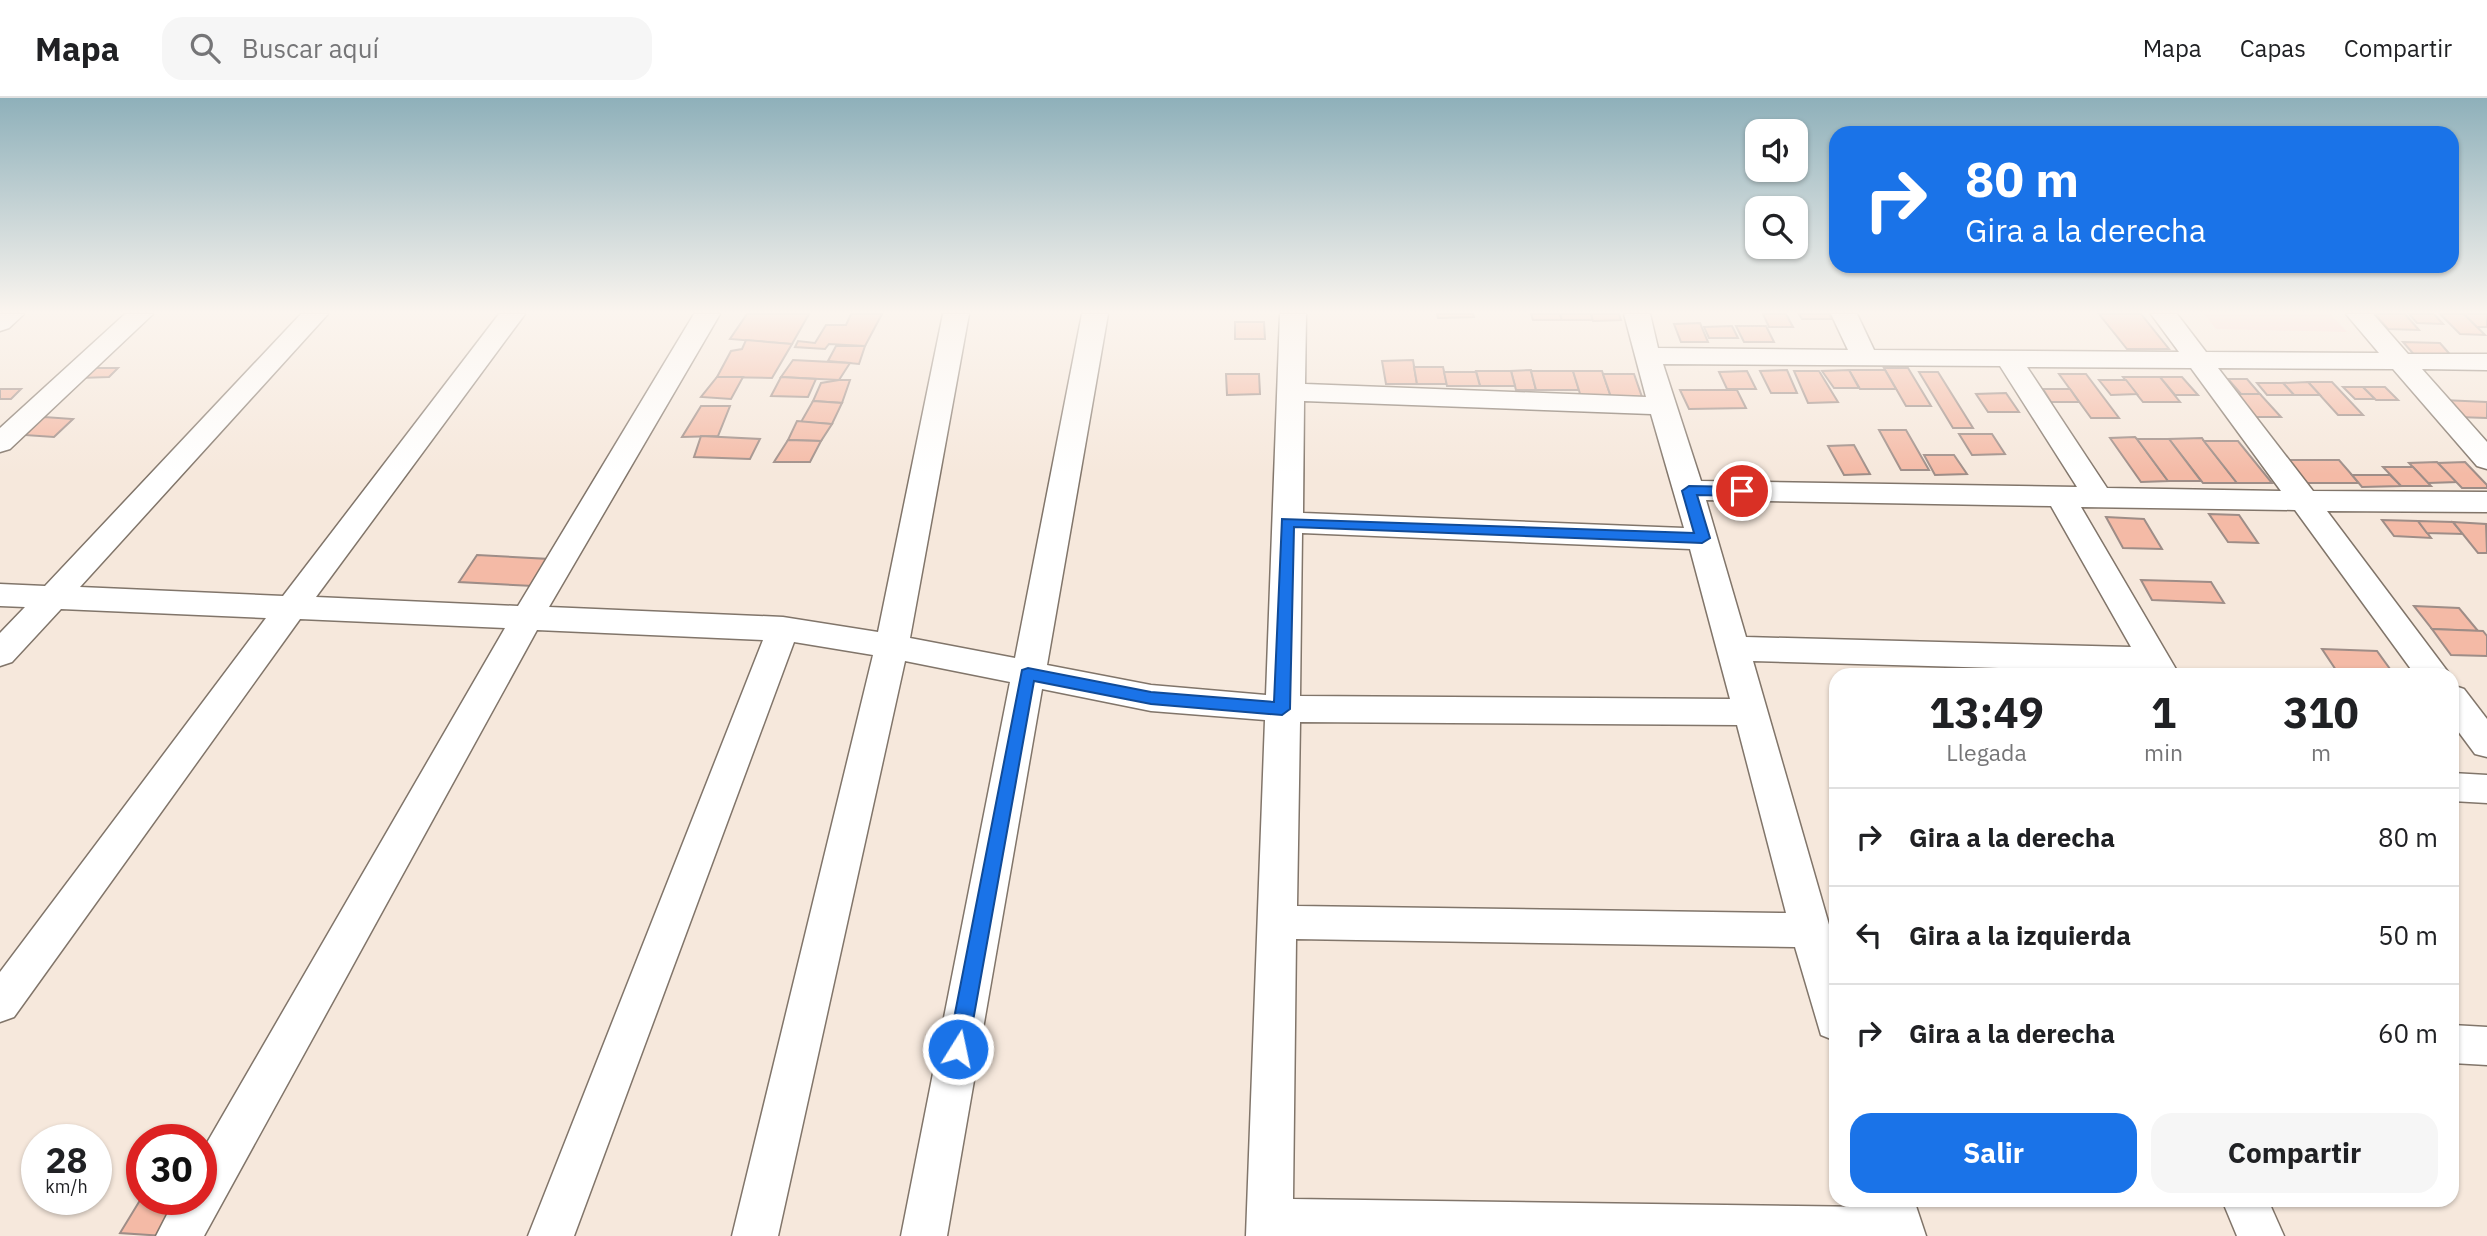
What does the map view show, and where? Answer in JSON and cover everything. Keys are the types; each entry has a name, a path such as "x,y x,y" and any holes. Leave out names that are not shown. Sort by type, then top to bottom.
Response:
{"street":[{"path":"0,443 82,367"},
{"path":"0,654 266,367"},
{"path":"0,1004 472,367"},
{"path":"217,1170 527,620 676,367"},
{"path":"755,1236 892,646 946,367"},
{"path":"924,1236 1086,367"},
{"path":"1291,367 1269,1229 1898,1222"},
{"path":"1650,367 1689,491 1829,995"},
{"path":"2014,367 2098,497"},
{"path":"2203,367 2429,668"},
{"path":"2407,367 2487,460"},
{"path":"1290,392 1662,406"},
{"path":"1689,491 2487,502"},
{"path":"2061,498 2159,668"},
{"path":"1287,522 1702,538"},
{"path":"0,595 527,620 783,629 892,646 1151,698 1282,709 1750,712"},
{"path":"551,1236 783,629"},
{"path":"1732,649 1993,666 2159,668"},
{"path":"2459,707 2487,744"},
{"path":"2459,787 2487,789"},
{"path":"1277,922 1810,930"},
{"path":"2459,1044 2487,1046"},
{"path":"2247,1207 2261,1236"},
{"path":"180,1236 192,1215"}],"building":[{"path":"722,367 778,367 772,378 717,377"},
{"path":"788,367 847,367 839,380 781,377"},
{"path":"1383,367 1414,367 1417,384 1386,384"},
{"path":"1414,367 1443,367 1447,384 1417,384"},
{"path":"91,368 118,368 109,377 81,378"},
{"path":"1884,368 1908,368 1931,406 1906,406"},
{"path":"1531,370 1536,390 1516,390 1511,371"},
{"path":"1787,370 1797,393 1771,393 1760,371"},
{"path":"1849,370 1885,370 1896,389 1860,389"},
{"path":"1849,370 1859,388 1834,388 1822,371"},
{"path":"1476,371 1511,371 1515,386 1480,386"},
{"path":"1531,371 1573,371 1579,390 1536,390"},
{"path":"1573,371 1602,371 1611,397 1581,397"},
{"path":"1747,371 1756,389 1727,389 1719,372"},
{"path":"1794,371 1819,371 1838,402 1808,403"},
{"path":"1444,372 1476,372 1480,386 1447,386"},
{"path":"1919,372 1938,372 1973,428 1953,428"},
{"path":"1226,374 1259,374 1260,394 1227,395"},
{"path":"1603,374 1634,374 1642,397 1611,397"},
{"path":"2059,374 2086,374 2119,418 2091,418"},
{"path":"717,377 743,377 731,399 701,397"},
{"path":"781,377 816,379 808,397 771,396"},
{"path":"2123,377 2160,377 2180,402 2143,402"},
{"path":"2160,377 2182,377 2198,395 2175,395"},
{"path":"2228,379 2247,379 2260,394 2241,394"},
{"path":"850,380 842,403 813,401 821,383"},
{"path":"2099,380 2126,380 2137,394 2111,395"},
{"path":"2308,382 2332,382 2363,415 2338,415"},
{"path":"2308,382 2320,395 2294,395 2283,383"},
{"path":"2257,383 2283,383 2294,395 2267,395"},
{"path":"2343,387 2363,387 2375,399 2355,399"},
{"path":"2363,387 2385,387 2398,400 2376,400"},
{"path":"0,389 21,389 11,399 0,399"},
{"path":"2043,389 2070,389 2079,402 2051,402"},
{"path":"1680,390 1737,390 1746,408 1689,409"},
{"path":"2006,393 2019,412 1988,412 1976,394"},
{"path":"2235,394 2260,394 2281,417 2255,417"},
{"path":"2443,400 2487,402 2487,418 2458,417"},
{"path":"813,401 842,403 832,424 801,422"},
{"path":"701,406 730,406 718,436 682,437"},
{"path":"44,417 73,419 54,437 24,435"},
{"path":"797,421 832,424 821,441 788,440"},
{"path":"1879,430 1906,430 1929,470 1901,470"},
{"path":"1959,434 1992,434 2005,454 1972,455"},
{"path":"701,436 760,439 750,459 694,457"},
{"path":"2135,437 2168,481 2141,482 2110,438"},
{"path":"2202,438 2237,483 2203,483 2169,439"},
{"path":"2137,439 2169,439 2201,481 2168,481"},
{"path":"788,440 821,441 810,462 774,462"},
{"path":"2204,441 2238,441 2272,483 2237,483"},
{"path":"1854,445 1870,474 1844,475 1828,446"},
{"path":"1924,455 1954,455 1967,474 1935,475"},
{"path":"2282,460 2339,460 2359,483 2302,483"},
{"path":"2437,462 2457,482 2428,483 2409,463"},
{"path":"2465,462 2487,488 2462,488 2438,463"},
{"path":"2383,467 2413,467 2431,486 2401,486"},
{"path":"2352,475 2390,475 2401,486 2362,487"},
{"path":"2209,514 2239,515 2258,543 2228,542"},
{"path":"2106,517 2144,519 2162,549 2123,548"},
{"path":"2382,520 2418,521 2431,538 2394,536"},
{"path":"2418,521 2453,522 2463,534 2427,533"},
{"path":"2453,522 2486,524 2487,553 2478,553"},
{"path":"477,555 549,559 533,586 459,582"},
{"path":"2141,580 2211,582 2224,603 2152,600"},
{"path":"2414,606 2459,608 2478,631 2432,629"},
{"path":"2432,629 2483,631 2487,636 2487,656 2451,655"},
{"path":"2322,649 2377,651 2389,668 2335,668"},
{"path":"131,1215 176,1215 164,1236 120,1233"}],"route":[{"path":"958,1049 1028,674 1151,698 1282,709 1287,522 1702,538 1689,491 1742,491"}]}
